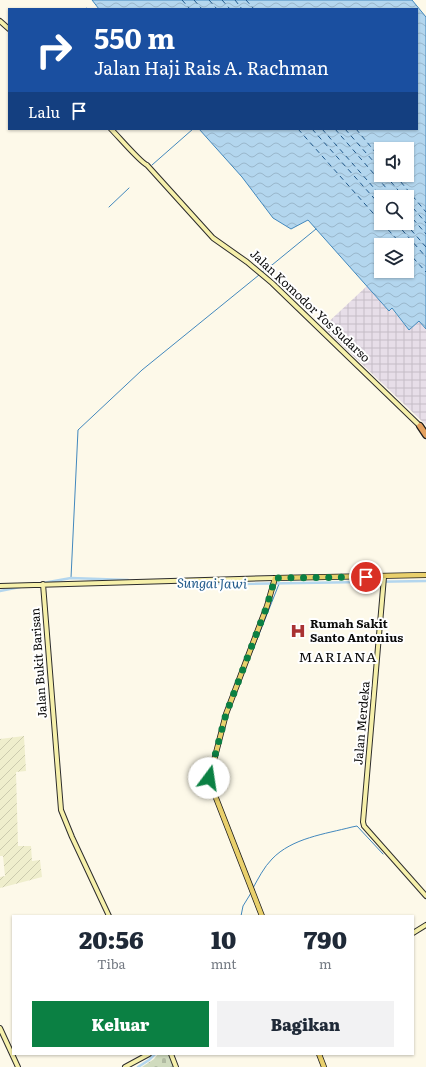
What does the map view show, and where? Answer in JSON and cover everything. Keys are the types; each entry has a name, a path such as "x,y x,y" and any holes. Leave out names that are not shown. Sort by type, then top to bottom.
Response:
{"highway":[{"name":"Jalan Komodor Yos Sudarso","path":"423,427 426,434"}],"main road":[{"path":"262,915 209,780 226,714 275,580 384,578 426,575"},
{"path":"318,1055 324,1067"}],"street":[{"path":"0,21 8,28"},
{"name":"Jalan Komodor Yos Sudarso","path":"112,130 134,152 142,164 148,165 214,238 247,262 272,283 423,427"},
{"name":"Jalan Merdeka","path":"384,578 363,824 426,896"},
{"path":"0,586 275,580"},
{"name":"Jalan Bukit Barisan","path":"43,585 62,815 109,915"},
{"path":"414,932 426,925"},
{"path":"0,1028 12,1054"},
{"path":"12,1055 18,1067"},
{"path":"125,1067 147,1055"},
{"path":"171,1055 176,1067"}],"shaded area":[{"path":"368,285 389,310 391,308 409,330 419,321 426,329 426,425 323,327"}],"green space":[{"path":"24,736 26,771 16,772 18,846 31,846 32,861 40,860 42,877 0,888 0,877 5,876 3,856 0,856 0,739"},
{"path":"157,1055 169,1055 174,1067 142,1067"}],"water":[{"path":"92,0 412,0 426,17 426,329 419,321 409,330 392,308 389,311 308,220 291,229 273,218 242,177 200,130 418,130 418,8 98,8"}],"waterway":[{"path":"152,165 192,130"},
{"path":"109,207 129,188"},
{"path":"272,265 316,229"},
{"path":"261,273 271,265"},
{"path":"71,578 78,430 142,370 259,275"},
{"name":"Sungai Jawi","path":"43,583 71,578 128,580"},
{"name":"Sungai Jawi","path":"183,582 236,584 426,581"},
{"path":"252,652 279,584"},
{"name":"Sungai Jawi","path":"0,591 20,587"},
{"path":"253,888 266,866 280,852 299,841 320,835 357,826 383,854"},
{"path":"241,915 243,906 251,893"},
{"path":"138,1067 154,1055"}],"ferry route":[{"path":"182,0 189,8"},
{"path":"194,0 201,8"},
{"path":"209,0 216,8"},
{"path":"222,0 229,8"},
{"path":"235,0 241,8"},
{"path":"246,0 253,8"},
{"path":"299,130 374,214"},
{"path":"313,130 374,198"},
{"path":"323,130 376,190"},
{"path":"336,130 388,190"},
{"path":"346,130 374,162"},
{"path":"357,130 374,151"},
{"path":"391,182 398,190"},
{"path":"401,182 426,212"},
{"path":"414,209 426,223"},
{"path":"414,220 426,234"},
{"path":"388,230 396,238"},
{"path":"402,230 426,257"},
{"path":"411,230 426,247"},
{"path":"414,259 426,272"}],"place":[{"name":"Rumah Sakit Santo Antonius","path":"298,631"}],"district":[{"name":"MARIANA","path":"338,657"}],"route":[{"path":"209,778 226,714 267,606 275,578 366,577"}]}
